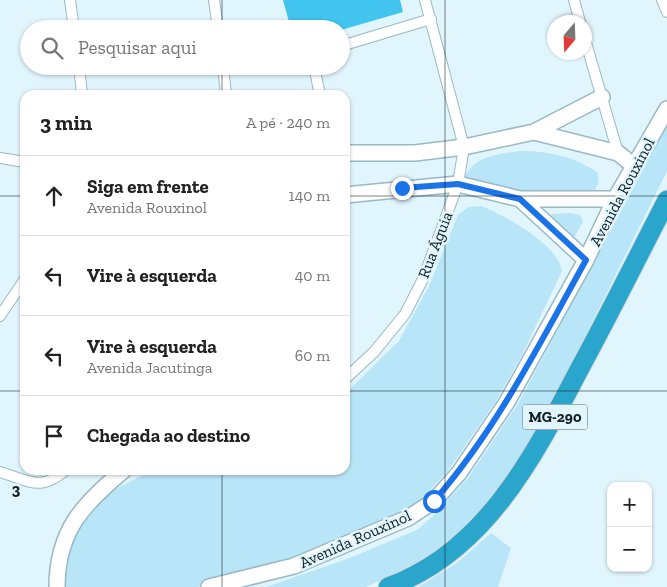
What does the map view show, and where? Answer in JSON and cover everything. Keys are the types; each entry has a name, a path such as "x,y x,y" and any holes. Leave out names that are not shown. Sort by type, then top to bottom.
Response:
{"highway":[{"name":"MG-290","path":"388,587 402,582 454,551 499,504 537,450 667,200"}],"street":[{"path":"70,0 73,20"},
{"path":"214,0 217,20"},
{"name":"Rua Águia","path":"350,374 374,352 404,314 427,270 458,184 464,147 425,0"},
{"path":"574,0 578,15"},
{"path":"662,0 667,12"},
{"path":"350,43 430,19"},
{"path":"591,60 618,153"},
{"path":"80,75 81,90"},
{"path":"224,75 225,90"},
{"path":"316,75 319,90"},
{"path":"350,153 415,153 464,147 534,132 602,97"},
{"name":"Avenida Rouxinol","path":"209,587 294,566 408,518 434,501 458,473 507,402 586,260 615,200 667,109"},
{"path":"534,132 618,153 634,166"},
{"path":"0,158 20,161"},
{"path":"350,195 458,184 520,199 615,200"},
{"path":"520,199 586,260"},
{"path":"0,316 20,286"},
{"path":"0,472 48,484 59,475"},
{"path":"57,587 57,564 68,534 81,509 118,475"}],"shaded area":[{"path":"667,125 667,171 535,438 492,501 448,548 366,587 266,587 347,559 417,530 433,516 468,478 518,404"},
{"path":"520,151 550,153 569,158 597,172 599,182 594,192 561,202 470,184 465,176 469,169 481,160"},
{"path":"481,206 516,223 541,241 551,251 562,271 522,355 496,401 447,472 414,507 364,534 269,567 197,587 65,587 62,580 72,534 90,511 110,492 143,475 350,475 350,389 399,341 429,286 458,215 468,207"},
{"path":"569,213 580,215 583,222 570,244 541,215"},
{"path":"491,533 511,548 498,587 418,587 457,563"}],"water":[{"path":"283,0 400,0 403,12 350,27 350,20 289,20"}],"route":[{"path":"402,188 458,184 520,199 586,260 507,402 458,473 434,501"}]}
